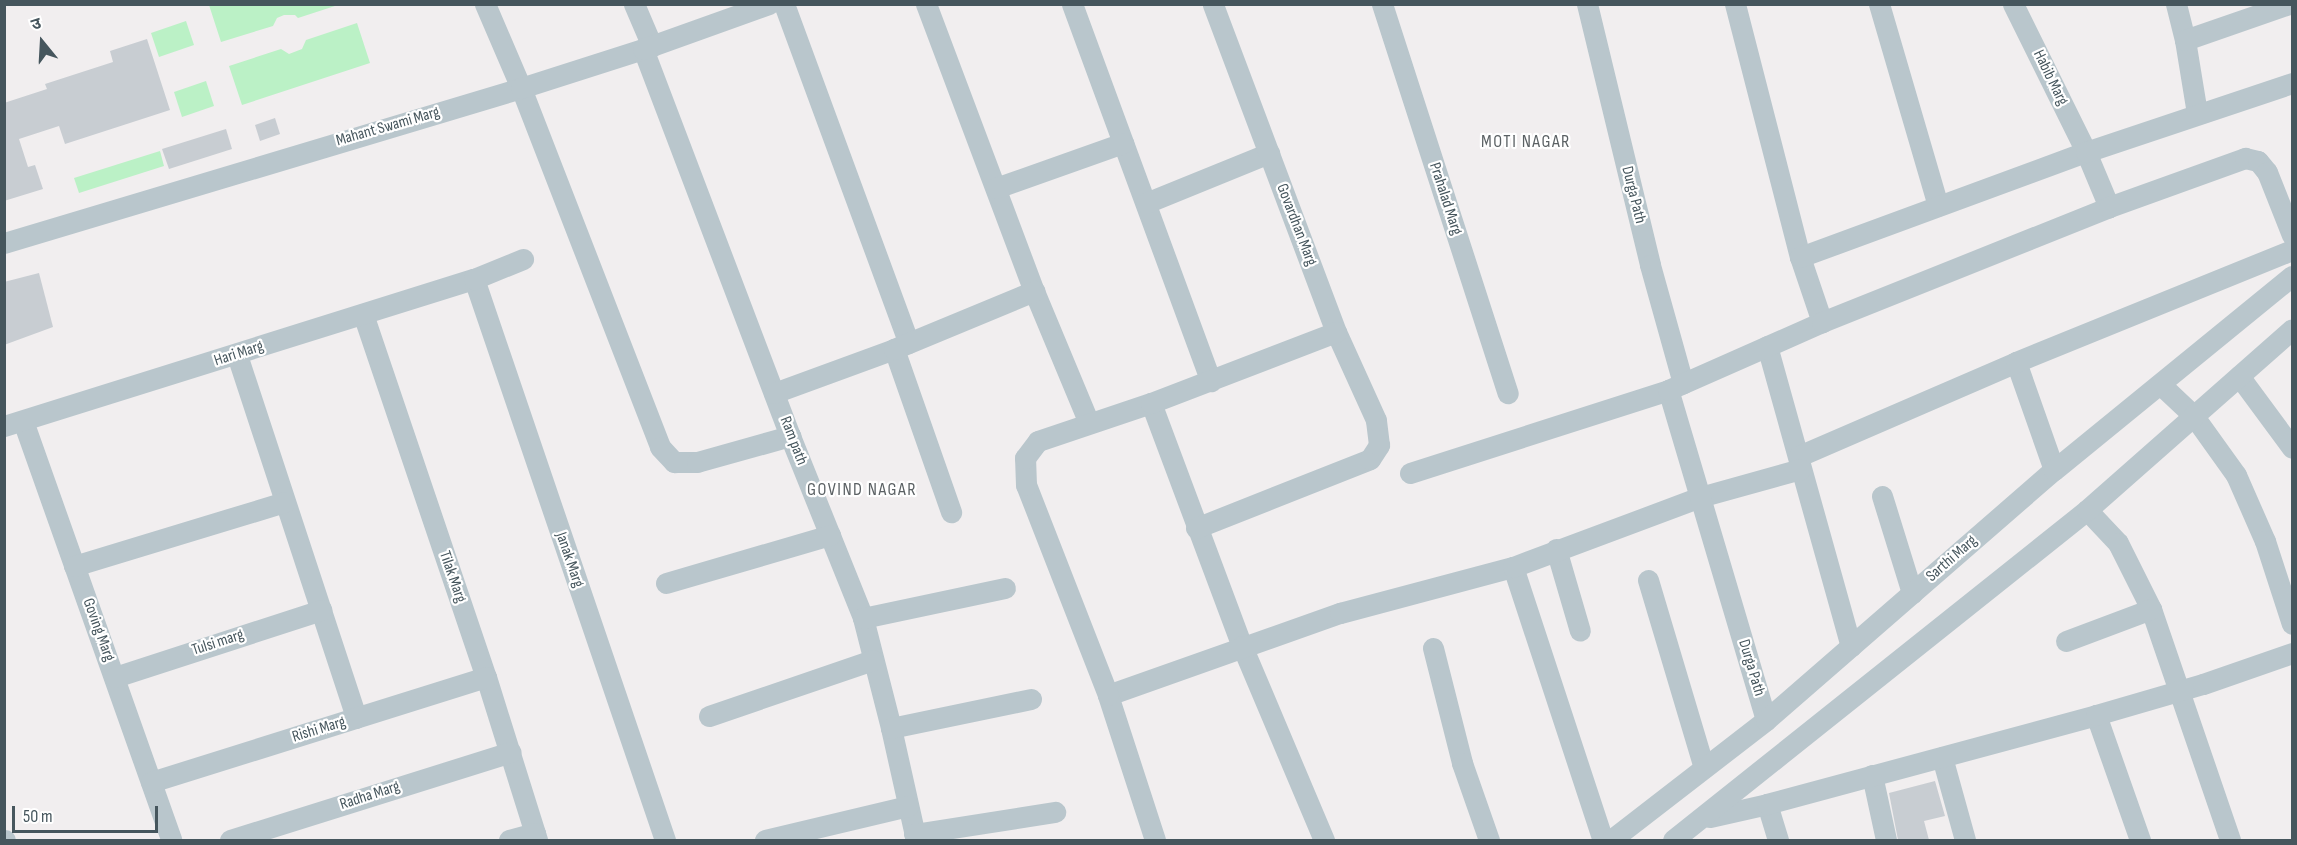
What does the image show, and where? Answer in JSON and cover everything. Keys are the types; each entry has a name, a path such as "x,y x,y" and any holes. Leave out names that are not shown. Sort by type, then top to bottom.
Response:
{"street":[{"path":"485,4 521,88 660,447 674,462 697,462 790,436"},
{"name":"Ram path","path":"634,4 790,436 863,618 891,728 915,837"},
{"name":"Mahant Swami Marg","path":"4,243 521,88 648,48 769,4"},
{"path":"784,4 902,346 951,512"},
{"path":"926,4 1034,291 1089,423"},
{"path":"1072,4 1211,381"},
{"name":"Govardhan Marg","path":"1196,528 1370,459 1379,445 1376,420 1336,332 1213,4"},
{"name":"Prahalad Marg","path":"1382,4 1508,393"},
{"name":"Durga Path","path":"1587,4 1650,265 1675,394 1700,497 1770,717 1791,748"},
{"path":"1735,4 1800,257 1822,322"},
{"path":"1879,4 1938,206"},
{"name":"Habib Marg","path":"2013,4 2086,152 2109,207"},
{"path":"2176,4 2185,40 2197,113"},
{"path":"2185,40 2289,4"},
{"path":"1800,257 2086,152 2292,83"},
{"path":"996,188 1123,143"},
{"path":"1146,203 1269,153"},
{"path":"1410,473 1675,394 1767,346 1822,322 2109,207 2245,158 2258,161 2267,172 2292,235"},
{"path":"1108,695 1340,613 1513,567 1556,549 1799,462 2016,363 2292,250"},
{"name":"Hari Marg","path":"14,424 474,279 524,259"},
{"name":"Sarthi Marg","path":"1611,840 1770,717 2054,470 2292,276"},
{"name":"Janak Marg","path":"474,279 664,840"},
{"path":"774,393 902,346 1034,291"},
{"name":"Tilak Marg","path":"363,314 486,677 536,837"},
{"path":"1673,840 1704,818 2087,510 2292,329"},
{"path":"1155,840 1108,695 1026,484 1025,458 1038,441 1151,404 1336,332"},
{"path":"1767,346 1851,646"},
{"path":"237,355 356,718"},
{"path":"2016,363 2054,470"},
{"path":"2239,376 2292,448"},
{"path":"2160,384 2193,415 2236,475 2265,541 2292,624"},
{"path":"1151,404 1242,646 1324,840"},
{"name":"Goving Marg","path":"14,424 74,566 171,840"},
{"path":"1882,496 1912,593"},
{"path":"74,566 284,502"},
{"path":"2087,510 2118,543 2151,609 2230,840"},
{"path":"666,584 830,535"},
{"path":"1556,549 1580,631"},
{"path":"1513,567 1603,840"},
{"path":"1648,580 1704,768"},
{"path":"863,618 1005,588"},
{"path":"2066,641 2151,609"},
{"name":"Tulsi marg","path":"115,677 321,610"},
{"path":"1433,648 1462,763 1489,840"},
{"path":"1704,818 1767,804 2096,715 2292,653"},
{"path":"709,716 873,660"},
{"name":"Rishi Marg","path":"151,782 486,677"},
{"path":"891,728 1031,699"},
{"path":"2096,715 2140,840"},
{"name":"Radha Marg","path":"230,840 510,752"},
{"path":"1942,757 1965,840"},
{"path":"1872,775 1886,840"},
{"path":"1767,804 1778,840"},
{"path":"765,840 908,806"},
{"path":"915,837 1055,812"},
{"path":"509,840 536,837"}],"green space":[{"path":"209,4 338,5 298,18 295,15 284,15 277,18 273,26 221,42"},
{"path":"186,21 194,45 159,57 151,33"},
{"path":"357,23 370,63 242,105 229,66 281,49 289,54 302,49 306,40"},
{"path":"206,81 214,106 182,117 174,92"},
{"path":"160,151 164,166 79,193 74,178"}],"building":[{"path":"147,39 170,110 65,144 59,126 19,139 28,167 35,165 43,189 4,201 4,103 47,89 45,84 113,62 110,51"},
{"path":"275,118 280,134 260,141 255,125"},
{"path":"226,129 232,149 169,169 162,149"},
{"path":"39,273 53,327 4,345 4,282"},
{"path":"1935,781 1945,816 1924,821 1929,840 1898,840 1889,793"}],"district":[{"name":"MOTI NAGAR","path":"1526,142"},
{"name":"GOVIND NAGAR","path":"862,490"}]}
